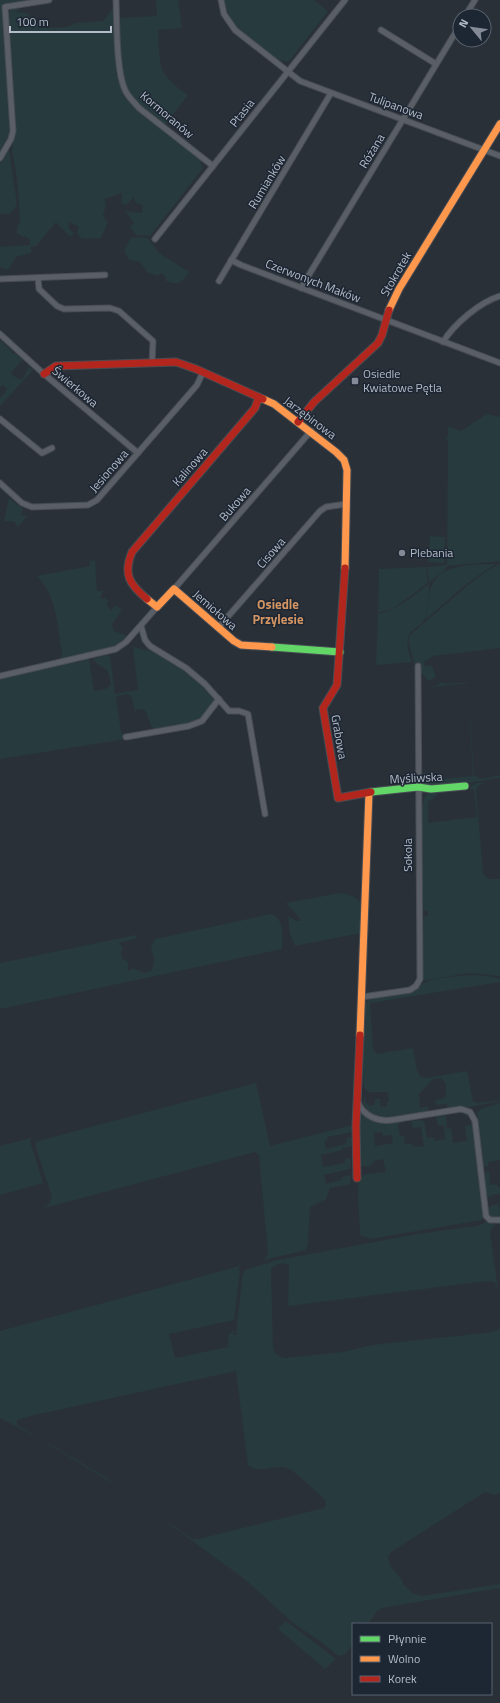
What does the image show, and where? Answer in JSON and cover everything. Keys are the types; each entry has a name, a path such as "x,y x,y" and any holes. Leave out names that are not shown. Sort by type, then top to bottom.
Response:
{"street":[{"path":"0,158 12,135 13,120 5,7 49,0"},
{"name":"Kormoranów","path":"116,0 120,68 122,80 129,97 139,108 212,166"},
{"name":"Tulipanowa","path":"221,0 224,14 235,30 300,81 500,156"},
{"name":"Ptasia","path":"155,239 345,0"},
{"path":"381,30 436,64"},
{"name":"Różana","path":"301,288 452,38"},
{"name":"Rumianków","path":"219,281 331,93"},
{"name":"Stokrotek","path":"298,422 314,402 378,343 382,335 390,306 399,289 500,124"},
{"name":"Czerwonych Maków","path":"231,260 240,265 500,363"},
{"path":"0,279 105,275"},
{"path":"38,278 39,289 57,306 64,309 110,308 119,311 152,341 152,363"},
{"path":"443,342 454,328 485,301 500,296"},
{"name":"Świerkowa","path":"0,334 44,374 138,453"},
{"name":"Jarzębinowa","path":"44,374 56,366 176,362 203,372 274,404 311,431 344,460 347,470 345,580 337,685"},
{"name":"Jesionowa","path":"0,483 22,503 32,507 88,505 97,500 197,385 203,372"},
{"name":"Kalinowa","path":"157,607 130,584 127,574 127,561 135,548 255,408 259,398"},
{"path":"0,419 42,453 52,448"},
{"name":"Bukowa","path":"174,589 311,431"},
{"name":"Cisowa","path":"218,628 320,511 326,507 346,504"},
{"path":"0,676 32,670 77,657 112,651 123,645 174,589"},
{"name":"Jemiołowa","path":"174,589 218,628 241,645 340,652"},
{"path":"141,626 145,640 150,646 186,668 205,684 229,711 239,711 248,714 265,814"},
{"name":"Sokola","path":"362,998 407,991 416,986 419,982 418,666"},
{"name":"Grabowa","path":"337,685 333,693 324,703 323,708 338,798"},
{"path":"126,737 189,726 202,721 219,699"},
{"name":"Myśliwska","path":"338,798 418,787 431,790 465,786"},
{"path":"357,1178 358,1101 369,793"},
{"path":"358,1101 359,1106 366,1114 382,1120 461,1109 470,1112 475,1121 486,1214 490,1220 500,1220"}],"green space":[{"path":"0,0 31,0 2,6 10,119 9,134 0,153"},
{"path":"156,0 178,0 182,28 158,30 159,56 165,75 188,95 165,125 145,110 134,99 129,91 125,82 120,49 119,18 157,16"},
{"path":"224,0 314,0 328,11 290,60 287,62 282,60 280,62 246,36 232,20 227,11"},
{"path":"20,8 16,12 27,13 42,28 67,27 76,23 103,21 113,9 119,81 123,95 136,109 202,161 200,163 203,168 150,236 136,235 130,227 134,223 125,211 142,213 143,205 136,203 134,197 126,205 121,203 122,193 104,199 106,205 103,216 108,222 101,238 82,239 77,233 79,227 70,222 68,227 74,234 70,237 56,222 36,246 31,247 31,253 16,257 8,270 0,267 0,247 30,245 30,239 17,234 17,227 20,222 17,178 12,151 16,122 8,15 12,9"},
{"path":"9,149 17,205 10,214 0,214 0,164"},
{"path":"136,237 148,238 159,253 189,272 185,278 177,283 166,281 166,277 161,273 158,276 147,272 140,262 129,260 124,251 130,239"},
{"path":"0,340 12,351 12,353 16,354 27,363 22,360 11,373 12,375 21,380 29,367 33,370 0,406 0,398 6,392 7,388 2,385 0,387"},
{"path":"487,414 500,417 500,561 447,566 444,571 429,582 427,567 447,565 448,442 446,439 448,436 448,426 461,431"},
{"path":"9,498 23,509 21,515 27,516 18,527 14,521 4,521"},
{"path":"430,536 445,537 444,563 428,562"},
{"path":"95,560 97,591 103,591 100,597 109,601 106,605 111,610 116,605 122,610 112,624 114,631 125,635 127,638 104,650 58,660 61,657 62,652 55,611 49,593 37,576 90,566 90,561"},
{"path":"497,564 464,586 426,619 430,591 434,582 440,575 448,570 468,565"},
{"path":"500,564 500,648 433,656 424,662 424,665 432,666 436,677 428,681 424,675 419,673 419,667 415,666 409,644 409,636 467,586 488,570"},
{"path":"426,567 428,583 394,608 378,613 379,569"},
{"path":"429,584 427,615 422,623 411,632 407,642 412,662 376,665 378,614 398,606"},
{"path":"133,647 155,652 183,669 212,693 214,701 200,720 189,724 153,730 145,710 137,709 135,712 132,697 128,694 116,696 121,732 125,735 126,739 0,759 0,678 75,660 76,663 79,662 80,659 87,658 89,660 94,691 106,689 111,684 108,671 95,662 94,659 107,655 110,656 115,694 138,690"},
{"path":"440,682 447,684 468,682 474,775 481,779 500,775 500,778 439,786 425,784 424,776 421,775 422,773 427,773 434,780 473,776 468,683 426,688 438,685"},
{"path":"478,783 484,783 478,786 476,791 483,872 488,879 500,879 500,976 469,973 422,981 421,917 428,916 428,911 421,910 421,829 424,801 427,794 438,793 428,802 428,823 477,817 474,789 470,790 471,786"},
{"path":"340,893 355,898 362,906 363,912 361,933 295,946 290,934 288,916 297,921 301,921 296,913 286,903"},
{"path":"271,914 279,920 281,924 282,949 0,1009 0,963 136,935 137,938 119,943 123,948 121,952 122,958 128,962 128,971 133,968 144,973 152,970 154,959 151,947 155,939"},
{"path":"472,975 488,976 500,979 500,982 370,1003 373,1050 377,1054 413,1048 417,1071 421,1077 427,1078 467,1071 473,1101 478,1103 500,1101 471,1107 448,1109 446,1104 436,1105 435,1100 442,1099 446,1096 446,1083 441,1078 433,1079 419,1094 420,1108 428,1106 428,1112 401,1118 383,1118 375,1116 368,1111 363,1103 365,1095 365,1102 370,1106 375,1104 375,1099 380,1099 380,1107 387,1106 387,1102 389,1102 388,1092 369,1092 364,1087 362,1054 364,1004 372,998 379,996 411,992 422,984 435,979"},
{"path":"256,1083 270,1146 353,1125 353,1132 327,1137 327,1141 324,1142 326,1149 346,1144 347,1138 352,1137 352,1146 342,1148 343,1150 321,1155 323,1167 345,1163 345,1159 351,1158 350,1169 324,1175 326,1184 342,1180 341,1178 350,1175 350,1184 330,1188 326,1199 310,1207 308,1242 306,1250 264,1260 268,1253 259,1155 255,1152 44,1208 49,1204 52,1197 36,1148 36,1143 38,1141"},
{"path":"500,1103 500,1160 488,1162 488,1167 483,1166 477,1113 481,1109"},
{"path":"361,1111 380,1122 401,1121 402,1123 398,1124 400,1136 404,1135 405,1144 412,1144 413,1147 424,1146 421,1127 413,1128 411,1121 424,1121 427,1138 433,1137 435,1141 445,1139 444,1125 438,1126 436,1117 446,1116 447,1129 451,1128 453,1143 467,1141 465,1126 471,1125 471,1119 463,1113 460,1114 460,1111 470,1114 472,1119 484,1216 482,1220 370,1239 360,1235 358,1197 359,1178 366,1174 386,1172 383,1159 374,1161 368,1167 362,1166 360,1161","holes":["382,1132 383,1136 392,1135 393,1143 375,1146 374,1133"]},
{"path":"31,1138 30,1141 43,1183 0,1195 0,1146"},
{"path":"489,1171 490,1185 497,1184 497,1187 500,1187 500,1194 492,1195 492,1197 486,1196 484,1174"},
{"path":"499,1204 500,1218 492,1218 488,1214 488,1208"},
{"path":"487,1222 496,1225 492,1228 490,1233 498,1289 494,1282 487,1281 288,1306 289,1266 285,1263 275,1265 271,1270 273,1348 276,1354 285,1358 343,1352 372,1345 485,1333 495,1331 500,1328 500,1492 495,1495 485,1492 391,1552 388,1557 391,1567 402,1580 404,1585 412,1593 422,1596 500,1584 500,1588 382,1608 377,1611 369,1623 352,1623 352,1645 345,1654 340,1656 293,1623 247,1581 131,1496 192,1539 199,1539 324,1508 326,1505 325,1500 301,1477 291,1470 282,1467 256,1469 248,1465 236,1371 17,1420 17,1425 102,1475 120,1488 38,1438 0,1418 0,1331 240,1266 238,1270 240,1271 234,1320 169,1334 175,1358 228,1347 229,1334 234,1330 233,1335 236,1335 242,1279 244,1271 247,1269 278,1260 417,1234 477,1226"},
{"path":"286,1621 336,1659 325,1669 278,1629"}],"traffic: fast":[{"path":"272,647 340,652"},
{"path":"371,792 418,787 431,789 465,786"}],"traffic: slow":[{"path":"389,310 399,289 500,124"},
{"path":"263,399 274,404 336,452 344,460 347,470 345,568"},
{"path":"147,599 157,607 174,589 234,641 241,645 272,647"},
{"path":"360,1035 369,793"}],"traffic: jam":[{"path":"298,422 314,402 378,343 382,335 389,310"},
{"path":"44,374 56,366 176,362 196,369 263,399"},
{"path":"147,599 141,594 129,578 128,567 132,552 255,408 259,397"},
{"path":"345,568 337,685 323,708 338,798 371,792"},
{"path":"357,1178 356,1126 360,1035"}],"place":[{"name":"Osiedle Kwiatowe Pętla","path":"355,381"},
{"name":"Plebania","path":"402,553"}],"district":[{"name":"Osiedle Przylesie","path":"278,612"}]}
